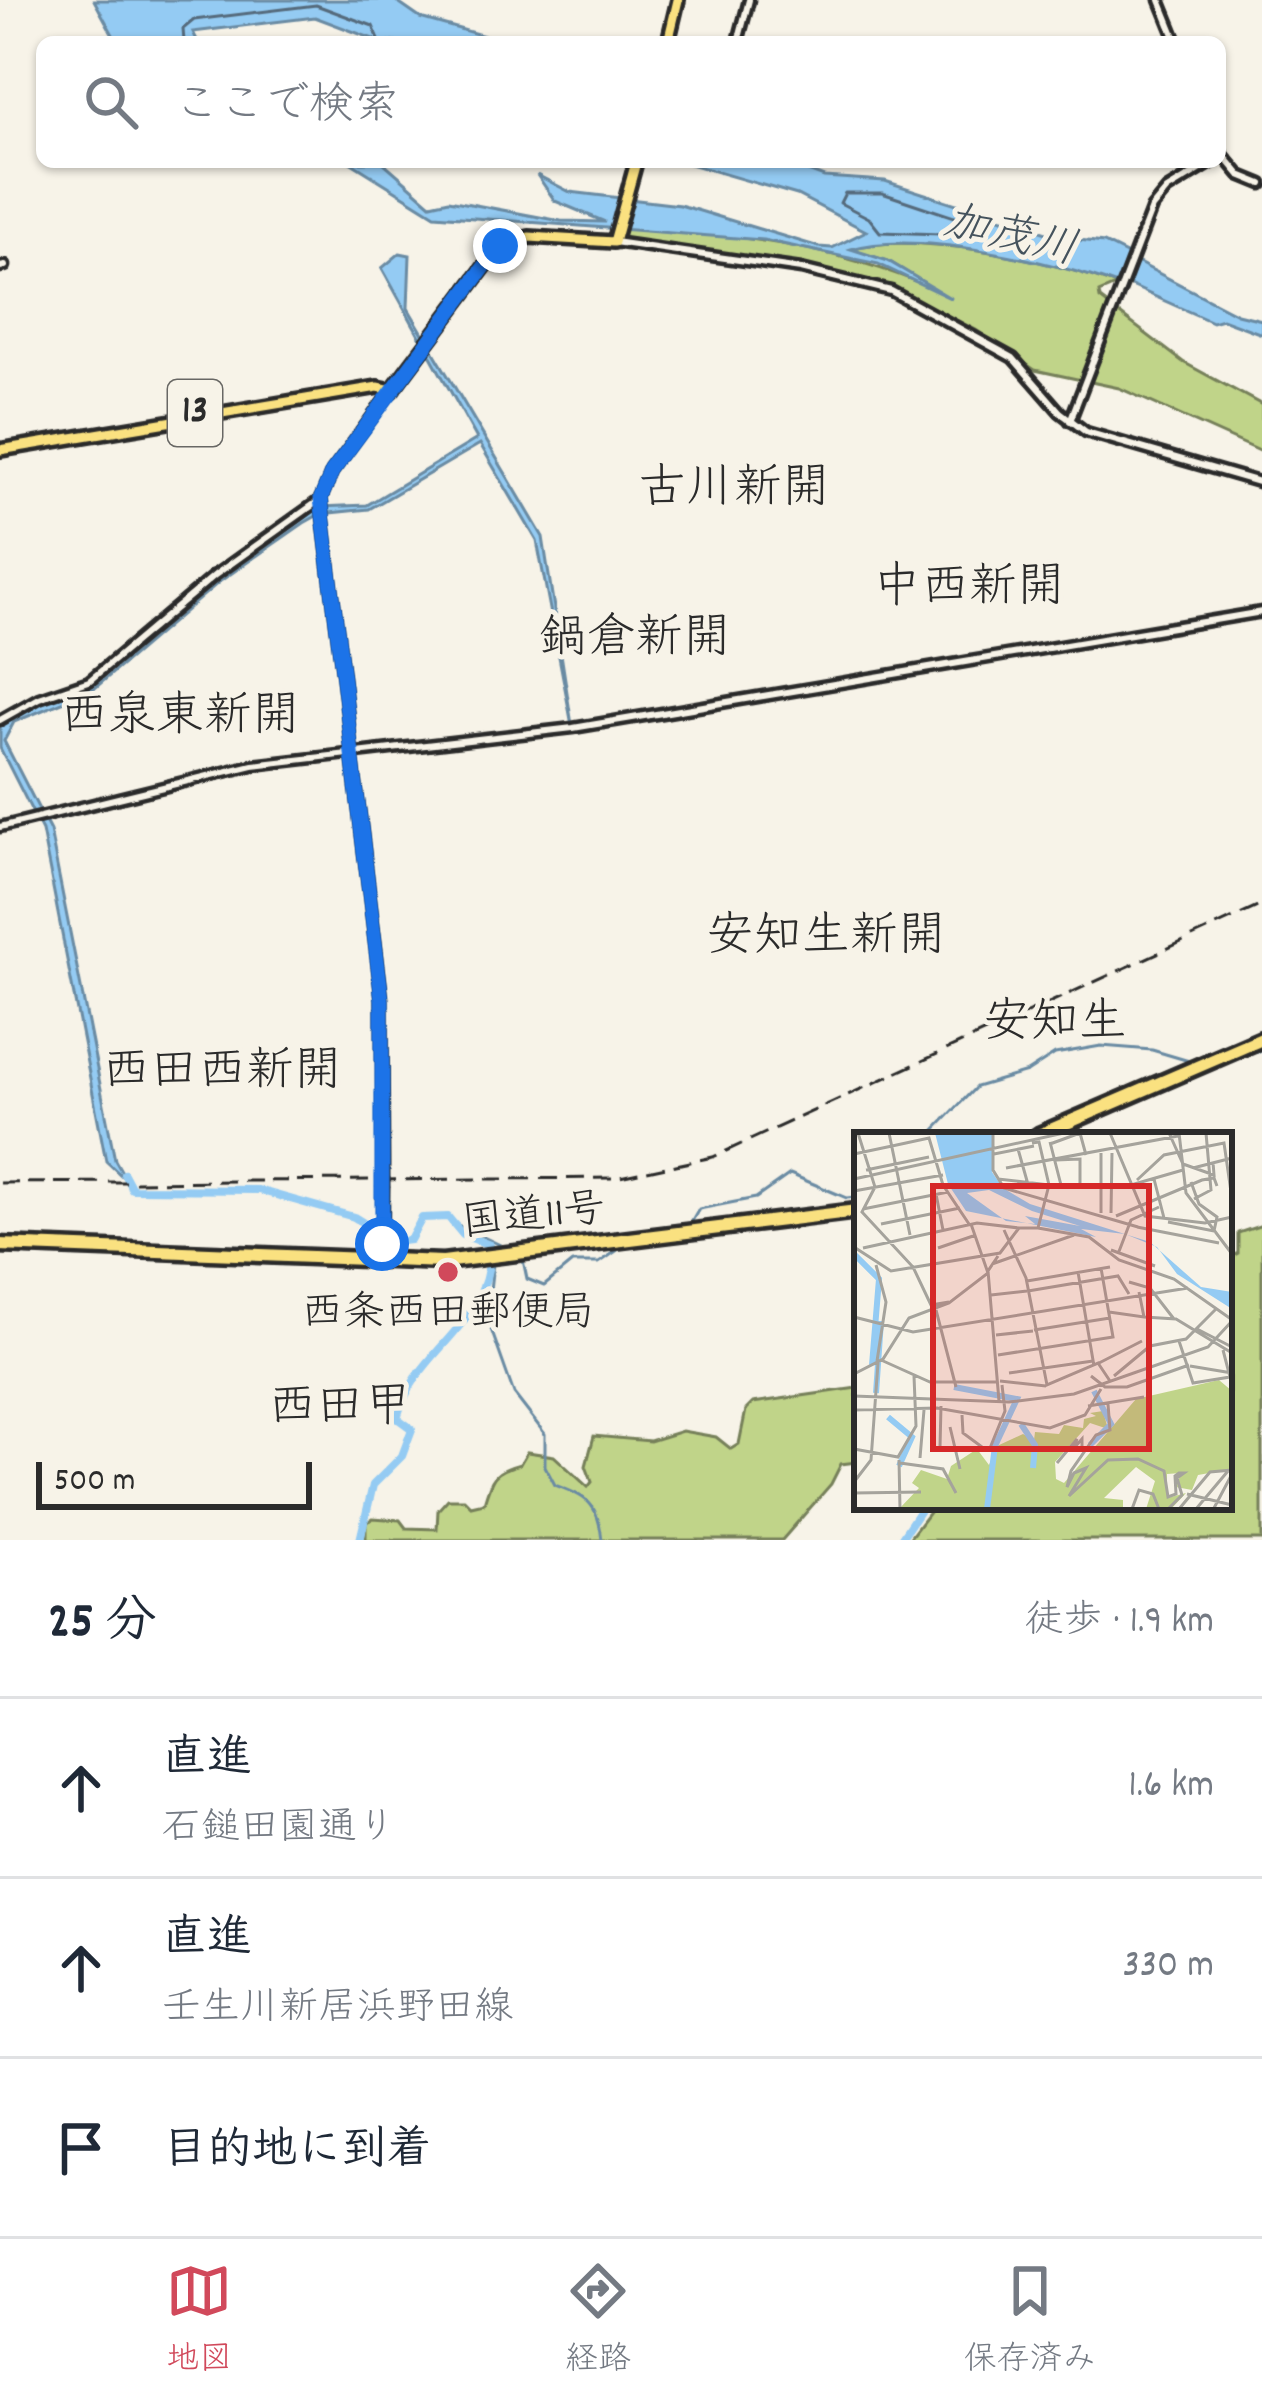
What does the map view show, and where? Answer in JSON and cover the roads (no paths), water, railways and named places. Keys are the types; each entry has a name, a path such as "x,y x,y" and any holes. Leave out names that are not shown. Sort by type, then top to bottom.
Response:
{"highway":[{"path":"1046,1132 1262,1039"},
{"name":"国道11号","path":"0,1245 464,1261 854,1211"}],"main road":[{"path":"670,36 678,0"},
{"path":"392,390 506,242 542,237 615,240 634,168"},
{"name":"13","path":"0,451 238,406 378,386 392,390"}],"street":[{"path":"740,36 749,0"},
{"path":"1160,0 1175,36"},
{"path":"1226,163 1262,184"},
{"path":"1070,421 1148,216 1167,190 1202,168"},
{"path":"615,240 818,272 891,291 1013,358 1070,421 1106,440 1262,483"},
{"path":"382,1259 382,1000 321,498 332,472 392,390"},
{"path":"0,720 40,698 89,681 215,575 321,498"},
{"path":"0,826 253,765 570,728 1262,612"}],"water":[{"path":"94,0 394,0 420,18 484,36 365,36 315,17 193,32 195,36 114,36"},
{"name":"加茂川","path":"360,168 390,168 431,204 449,200 561,221 605,222 555,201 537,175 570,192 680,205 819,247 832,248 866,231 797,195 704,168 800,168 824,177 885,181 1062,238 1104,243 1128,255 1117,285 985,251 911,243 851,249 888,261 952,299 878,264 763,240 435,215"},
{"path":"400,253 410,255 408,308 543,537 572,725 537,541 480,444 369,509 320,514 304,523 219,582 94,689 14,722 4,741 50,831 115,1160 127,1181 106,1161 42,831 0,748 0,725 53,696 91,685 212,581 320,507 367,505 477,439 382,268"},
{"path":"1135,261 1237,314 1262,320 1262,334 1222,319 1212,322 1127,284"}],"waterway":[{"path":"933,1132 976,1087 1027,1072 1055,1054 1101,1046 1152,1050 1196,1063"},
{"path":"1246,1052 1262,1051"},
{"path":"124,1174 132,1189 258,1190 354,1217 394,1242 410,1240 422,1218 448,1217 463,1235 490,1245 479,1297 407,1394 397,1418 412,1429 402,1456 373,1485 360,1540"},
{"path":"688,1228 699,1209 756,1198 790,1174 854,1197"},
{"path":"458,1225 511,1250"},
{"path":"523,1260 527,1279 544,1286 572,1263 599,1263 622,1247 678,1241 682,1235"},
{"path":"493,1263 487,1318 514,1394 545,1434 545,1466 555,1485 589,1502 602,1540"},
{"path":"900,1540 920,1510"}],"railway":[{"path":"0,1183 615,1178 713,1157 1262,905"}],"place":[{"name":"西条西田郵便局","path":"448,1272"}],"district":[{"name":"古川新開","path":"734,491"},
{"name":"中西新開","path":"969,590"},
{"name":"鍋倉新開","path":"635,641"},
{"name":"西泉東新開","path":"180,719"},
{"name":"安知生新開","path":"826,939"},
{"name":"安知生","path":"1055,1025"},
{"name":"西田西新開","path":"222,1074"},
{"name":"西田甲","path":"340,1410"}]}
